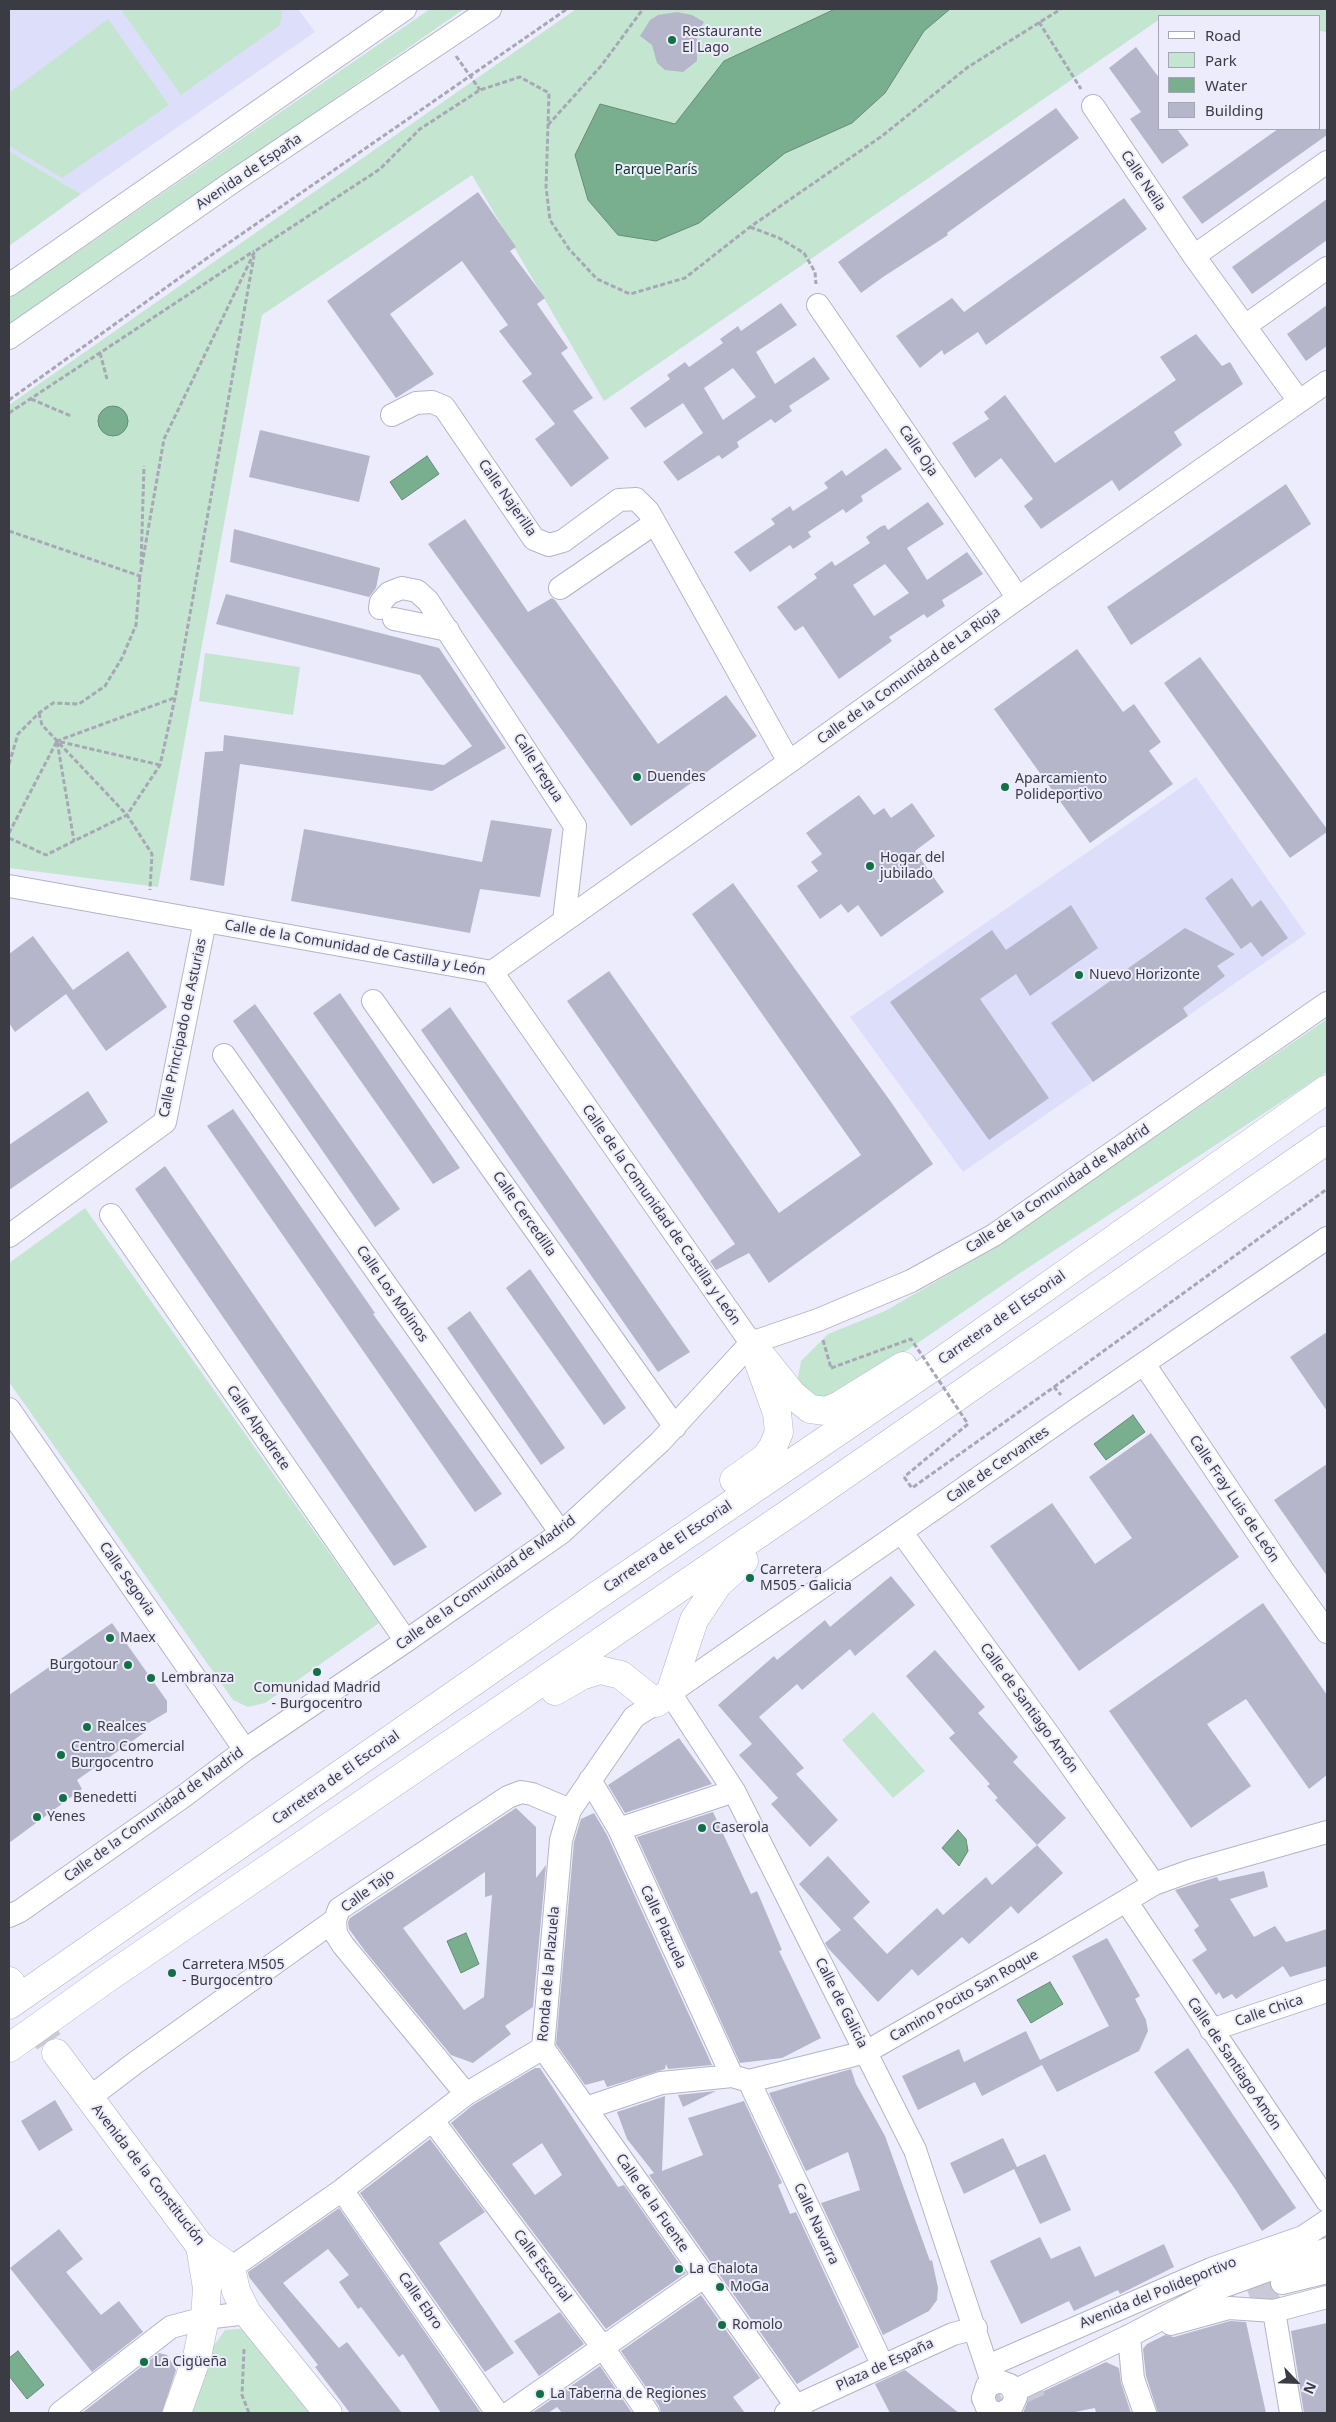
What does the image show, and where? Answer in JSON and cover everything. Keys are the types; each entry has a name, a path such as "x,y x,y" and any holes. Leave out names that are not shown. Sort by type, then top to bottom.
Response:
{"main road":[{"name":"Carretera de El Escorial","path":"9,1990 418,1721 595,1597 930,1369 1327,1089"},
{"path":"9,2048 798,1507 1327,1140"},
{"path":"751,1343 792,1394 810,1409 826,1410 840,1406 1219,1164"},
{"path":"418,1721 504,1642 765,1458 773,1447 779,1432 777,1413 751,1343"},
{"path":"343,1818 581,1676 600,1670 621,1675 663,1698 694,1620 718,1584 740,1565 798,1507"},
{"name":"Avenida de la Constitución","path":"56,2053 200,2246 231,2268"},
{"path":"177,2413 197,2357 205,2318 207,2288 200,2246"},
{"path":"231,2268 236,2291 247,2313 328,2413"}],"street":[{"name":"Avenida de España","path":"9,338 232,183 490,9"},
{"path":"9,285 401,10"},
{"name":"Calle Neila","path":"1093,106 1194,256 1299,401"},
{"path":"1194,256 1327,162"},
{"path":"1245,326 1327,268"},
{"name":"Calle Oja","path":"818,305 1018,598"},
{"name":"Calle de la Comunidad de La Rioja","path":"492,972 1018,598 1327,382"},
{"name":"Calle Najerilla","path":"392,415 416,404 432,402 444,407 534,539 549,545 563,541 619,500 636,499 648,510 789,762"},
{"path":"560,588 655,524"},
{"name":"Calle Iregua","path":"448,630 387,614 381,602 389,593 402,588 416,591 428,600 448,630 575,826 564,921"},
{"name":"Calle de la Comunidad de Castilla y León","path":"9,886 492,972 751,1343"},
{"name":"Calle Principado de Asturias","path":"9,1236 166,1122 205,921"},
{"name":"Calle Cercedilla","path":"373,1001 675,1427"},
{"name":"Calle de la Comunidad de Madrid","path":"9,1916 20,1912 184,1796 245,1750 561,1533 675,1427 751,1343 818,1320 911,1281 994,1235 1327,1003"},
{"name":"Calle Los Molinos","path":"224,1055 561,1533"},
{"name":"Calle Alpedrete","path":"111,1216 406,1641"},
{"name":"Calle de Cervantes","path":"663,1698 1073,1412 1327,1238"},
{"name":"Calle Fray Luis de León","path":"1144,1364 1282,1569 1327,1632"},
{"name":"Calle Segovia","path":"9,1409 245,1750"},
{"name":"Calle de Santiago Amón","path":"902,1533 1049,1734 1154,1884"},
{"name":"Ronda de la Plazuela","path":"231,2268 342,2190 433,2122 466,2094 543,2048 561,1840 570,1810 634,1717 663,1698"},
{"name":"Calle de Galicia","path":"663,1698 734,1791 915,2150 990,2374"},
{"name":"Calle Plazuela","path":"590,1780 619,1829 740,2078"},
{"path":"619,1829 734,1791"},
{"name":"Calle Tajo","path":"466,2094 343,1945 336,1934 335,1920 339,1909 508,1797 521,1792 532,1794 570,1810"},
{"name":"Camino Pocito San Roque","path":"586,2108 661,2084 740,2078 866,2052 1154,1884 1190,1871 1327,1832"},
{"name":"Calle de Santiago Amón","path":"1126,1902 1327,2200"},
{"path":"89,2098 335,1920"},
{"name":"Calle Chica","path":"1211,2030 1327,1991"},
{"name":"Calle de la Fuente","path":"543,2048 705,2276 791,2411"},
{"name":"Calle Navarra","path":"740,2078 883,2366"},
{"name":"Calle Escorial","path":"433,2122 604,2349 648,2413"},
{"name":"Calle Ebro","path":"342,2190 497,2413"},
{"name":"Avenida del Polideportivo","path":"990,2374 1211,2269 1303,2237 1327,2221"},
{"name":"Avenida del Polideportivo","path":"1014,2391 1129,2336 1222,2286 1327,2249"},
{"path":"1282,2283 1327,2272"},
{"path":"509,2413 604,2349 705,2276"},
{"name":"Avenida del Polideportivo","path":"1129,2336 1229,2308 1274,2311 1327,2297"},
{"path":"1274,2311 1291,2413"},
{"path":"60,2413 171,2327 205,2318 247,2313"},
{"name":"Plaza de España","path":"791,2411 953,2334 976,2328"},
{"path":"1129,2336 1133,2379 1145,2413"},
{"path":"990,2374 1005,2382 1014,2391 1015,2403 1003,2413 988,2410 983,2398 990,2374"}],"path":[{"path":"9,400 217,251 567,9"},
{"path":"548,126 601,66 644,9"},
{"path":"9,413 380,169 420,129 480,90 520,77 549,93 546,188 550,220 569,249 597,279 630,294 684,278 750,228 882,136 968,67 1061,9"},
{"path":"1039,22 1093,106"},
{"path":"750,228 779,238 804,252 815,272 818,305"},
{"path":"140,576 164,438 255,250"},
{"path":"9,838 46,855 127,815 160,765 175,698 255,250"},
{"path":"100,353 107,379"},
{"path":"30,399 71,416"},
{"path":"9,764 18,734 39,713 53,703 79,704 105,686 122,658 136,625 140,576 144,466"},
{"path":"9,531 140,576"},
{"path":"9,833 57,741 175,698"},
{"path":"39,713 42,725 127,815 152,854 149,911"},
{"path":"57,741 160,765"},
{"path":"57,741 74,841"},
{"path":"818,1320 832,1368 911,1339 968,1424 904,1477 912,1488 1327,1189"},
{"path":"1054,1387 1073,1412"},
{"path":"247,2313 242,2368 242,2395 249,2413"}],"shaded area":[{"path":"9,9 298,9 315,32 81,194 9,151"},
{"name":"Nuevo Horizonte","path":"1196,777 1306,934 963,1172 850,1017"}],"green space":[{"path":"126,9 280,9 282,13 280,25 181,95 122,11"},
{"path":"430,9 464,9 9,325 9,299"},
{"name":"Parque París","path":"576,9 1327,9 1327,32 1321,31 1321,15 1158,15 1158,20 604,401 472,175 262,315 158,887 9,868 9,405"},
{"path":"108,19 169,105 62,178 9,146 9,93"},
{"path":"9,151 81,194 9,246"},
{"path":"205,653 300,667 293,715 199,701"},
{"path":"1327,1019 1327,1072 1020,1273 833,1401 811,1396 797,1383 801,1361 828,1334 885,1311 991,1250"},
{"path":"85,1208 379,1623 265,1703 248,1707 233,1700 9,1382 9,1263"},
{"path":"873,1712 925,1771 893,1798 842,1740"},
{"path":"251,2328 318,2413 187,2413 208,2354 225,2330"}],"water":[{"path":"835,9 950,9 924,31 885,93 852,123 785,153 699,223 656,241 618,235 588,200 575,155 600,104 675,124 724,61"},
{"path":"113,406 124,410 128,421 124,432 113,436 102,432 98,421 102,410"},
{"path":"427,456 439,474 402,500 390,482"},
{"path":"1133,1415 1145,1432 1106,1460 1094,1444"},
{"path":"958,1830 966,1839 968,1851 959,1866 942,1848"},
{"path":"466,1933 479,1964 461,1973 447,1941"},
{"path":"1050,1982 1063,2004 1031,2023 1017,2000"},
{"path":"18,2351 44,2385 27,2399 9,2376 9,2358"}],"building":[{"name":"Restaurante El Lago","path":"677,12 692,15 704,22 695,36 700,44 697,49 697,61 683,72 665,70 657,63 652,45 640,36 650,20 658,15"},
{"path":"1136,47 1158,76 1158,130 1178,130 1189,145 1162,164 1130,119 1141,112 1109,68"},
{"path":"1056,108 1079,138 947,233 948,235 861,293 838,262"},
{"path":"1327,129 1327,135 1202,224 1182,197 1277,130"},
{"path":"478,192 516,247 510,251 545,298 537,304 568,348 561,353 593,398 573,411 609,458 571,487 535,439 555,424 522,381 532,374 499,331 508,325 462,261 390,314 434,374 396,398 327,301"},
{"path":"1124,198 1147,229 986,345 978,332 944,355 942,350 920,368 896,336 952,298 964,312"},
{"path":"1327,199 1327,240 1252,294 1232,267"},
{"path":"781,303 797,325 756,352 775,384 814,357 830,379 789,406 792,411 775,423 771,419 737,442 739,447 722,459 719,455 678,481 663,462 703,433 683,403 645,428 630,408 670,379 667,375 685,362 689,367 723,343 720,339 738,326 741,331","holes":["733,368 756,397 723,420 704,388"]},
{"path":"1327,305 1327,346 1306,361 1287,334"},
{"path":"1196,334 1222,366 1230,362 1243,384 1174,432 1182,445 1119,491 1112,480 1041,529 1024,506 1033,499 1001,458 975,478 952,443 989,419 984,412 1005,395 1055,463 1176,380 1160,357"},
{"path":"260,430 370,456 359,502 249,477"},
{"path":"886,448 902,469 861,496 863,501 846,513 843,509 808,532 811,537 793,549 790,545 750,572 734,552 775,524 771,519 790,506 793,511 828,488 824,483 842,470 846,476"},
{"path":"1286,484 1311,524 1131,645 1107,607"},
{"path":"928,502 944,524 907,548 927,580 967,552 983,574 942,600 945,606 927,618 924,614 889,637 892,641 839,679 803,626 795,631 777,607 817,578 814,574 832,561 835,566 870,543 866,537 880,527 885,525 888,530","holes":["885,564 909,593 874,616 853,585"]},
{"path":"465,519 528,612 552,598 555,600 658,744 726,695 757,736 631,826 428,544"},
{"path":"234,529 380,568 376,588 369,597 230,562"},
{"path":"226,594 439,648 506,748 432,791 240,764 224,886 190,880 205,752 223,751 224,735 444,765 472,746 420,675 216,624"},
{"path":"1077,649 1123,712 1134,704 1161,742 1149,751 1173,784 1090,843 994,709"},
{"path":"1200,657 1327,829 1327,832 1290,858 1164,683"},
{"name":"Hogar del jubilado","path":"859,795 874,815 884,808 891,818 912,803 935,836 915,851 944,892 881,937 858,905 848,913 841,904 820,919 797,886 818,871 811,862 822,854 806,833"},
{"path":"491,820 552,829 540,897 480,889 470,933 291,901 304,829 482,862"},
{"path":"1232,878 1252,907 1261,900 1288,938 1262,957 1251,942 1241,949 1205,898"},
{"path":"733,883 891,1102 933,1164 769,1283 749,1253 716,1270 710,1261 735,1244 567,1001 609,971 779,1213 861,1155 692,914"},
{"path":"1071,905 1098,948 1030,996 1016,974 980,999 1049,1098 989,1140 890,1002 992,930 1006,950"},
{"path":"1185,928 1235,954 1217,966 1225,976 1183,1008 1188,1016 1093,1082 1051,1023"},
{"path":"33,936 73,990 128,951 167,1007 106,1051 66,994 15,1032 9,1023 9,954"},
{"path":"340,993 460,1168 433,1184 313,1013"},
{"path":"255,1004 400,1209 375,1227 233,1021"},
{"path":"450,1007 690,1352 658,1372 421,1030"},
{"path":"88,1091 108,1122 9,1190 9,1145"},
{"path":"233,1109 375,1313 373,1314 502,1494 475,1512 207,1126"},
{"path":"165,1166 427,1547 394,1566 135,1189"},
{"path":"530,1269 626,1408 604,1425 506,1288"},
{"path":"470,1311 565,1448 541,1465 447,1328"},
{"path":"1327,1332 1327,1411 1290,1357"},
{"path":"1151,1433 1239,1557 1079,1671 990,1546 1052,1503 1095,1564 1132,1538 1089,1477"},
{"path":"1327,1464 1327,1576 1274,1500"},
{"path":"891,1576 915,1605 855,1656 850,1649 802,1690 797,1684 759,1717 804,1768 796,1774 838,1820 810,1847 771,1804 778,1798 739,1755 752,1744 718,1705 774,1656 777,1660 825,1620 830,1627"},
{"path":"1263,1603 1327,1695 1327,1775 1309,1789 1246,1699 1207,1724 1251,1786 1191,1828 1109,1711"},
{"name":"Centro Comercial Burgocentro","path":"112,1623 167,1701 167,1712 145,1725 148,1730 77,1780 82,1789 9,1843 9,1695"},
{"path":"935,1650 985,1707 978,1713 1018,1757 1013,1762 1066,1818 1037,1845 995,1800 998,1798 987,1786 990,1784 949,1738 955,1733 906,1676"},
{"path":"679,1738 712,1784 625,1813 608,1785"},
{"path":"516,1808 536,1827 536,1878 546,1865 533,2007 505,2026 511,2034 473,2063 451,2055 365,1951 349,1929 348,1922 350,1918","holes":["485,1872 485,1897 492,1895 484,1997 464,2010 403,1928"]},
{"path":"713,1812 751,1894 757,1891 782,1950 779,1951 821,2038 782,2058 740,2063 637,1837"},
{"path":"594,1813 607,1835 712,2065 668,2069 666,2064 665,2069 607,2087 604,2080 585,2085 556,2044 574,1842 581,1819"},
{"path":"1037,1845 1063,1873 1018,1914 1011,1906 969,1944 962,1937 918,1976 912,1969 878,2002 828,1948 825,1943 841,1930 799,1884 828,1856 870,1902 853,1918 887,1954 937,1908 943,1915 986,1877 992,1885"},
{"path":"1264,1871 1268,1887 1230,1899 1254,1937 1275,1926 1286,1942 1327,1929 1327,1966 1290,1977 1283,1966 1236,1999 1232,1994 1223,1999 1219,1992 1216,1995 1192,1960 1207,1950 1194,1930 1199,1926 1175,1890 1217,1877 1219,1881"},
{"path":"1107,1938 1140,1996 1135,1999 1146,2020 1148,2031 1139,2051 1057,2092 1042,2065 982,2096 975,2082 918,2110 902,2076 959,2049 964,2062 1026,2031 1040,2060 1109,2026 1072,1956"},
{"path":"1188,2048 1296,2208 1262,2231 1154,2072"},
{"path":"535,2068 540,2068 618,2187 624,2185 686,2273 606,2329 451,2123 473,2105","holes":["542,2143 562,2175 535,2195 512,2164"]},
{"path":"851,2069 856,2084 885,2136 930,2261 932,2260 938,2288 937,2300 929,2311 883,2335 821,2203 860,2190 848,2152 806,2171 769,2093"},
{"path":"716,2091 683,2107 678,2095"},
{"path":"665,2096 662,2171 703,2155 688,2118 744,2101 782,2183 778,2185 790,2214 796,2212 859,2347 797,2384 649,2175 654,2173 627,2139 617,2112"},
{"path":"55,2100 73,2130 39,2151 21,2121"},
{"path":"1003,2138 1017,2167 1045,2154 1071,2210 1040,2224 1014,2169 964,2194 950,2163"},
{"path":"430,2139 485,2212 439,2243 514,2353 485,2372 360,2193"},
{"path":"339,2208 481,2413 441,2413 403,2354 399,2357 361,2307 358,2309 339,2282 349,2275 328,2249 283,2283 339,2348 347,2342 402,2413 350,2413 315,2367 318,2365 249,2277 248,2272"},
{"path":"59,2229 83,2259 66,2272 101,2315 119,2301 143,2332 92,2372 10,2268"},
{"path":"1040,2237 1051,2259 1080,2246 1095,2277 1164,2244 1174,2267 1120,2294 1118,2290 1074,2311 1069,2301 1021,2324 990,2261"},
{"path":"701,2295 760,2378 733,2397 745,2413 661,2413 659,2406 621,2351"},
{"path":"560,2312 584,2344 539,2376 514,2341"},
{"path":"1230,2321 1246,2322 1266,2413 1158,2413 1146,2376 1143,2349 1147,2344 1165,2335 1174,2337"},
{"path":"1327,2323 1327,2413 1304,2413 1291,2331"},
{"path":"159,2353 167,2355 176,2370 162,2413 82,2413"},
{"path":"1106,2362 1119,2368 1121,2383 1131,2413 1096,2413 1095,2408 1070,2413 1023,2413 1029,2398"},
{"path":"600,2366 632,2413 562,2413 557,2407 548,2413 532,2413"},
{"path":"905,2370 959,2413 890,2413 875,2384"}],"tunnel":[{"path":"11,1983 56,2053"},
{"path":"1210,2311 1282,2283"},
{"path":"978,2413 998,2400 1039,2382"}],"place":[{"name":"Restaurante El Lago","path":"672,40"},
{"name":"Duendes","path":"637,777"},
{"name":"Aparcamiento Polideportivo","path":"1005,787"},
{"name":"Hogar del jubilado","path":"870,866"},
{"name":"Nuevo Horizonte","path":"1079,975"},
{"name":"Carretera M505 - Galicia","path":"750,1578"},
{"name":"Maex","path":"110,1638"},
{"name":"Burgotour","path":"128,1665"},
{"name":"Comunidad Madrid - Burgocentro","path":"317,1672"},
{"name":"Lembranza","path":"151,1678"},
{"name":"Realces","path":"87,1727"},
{"name":"Centro Comercial Burgocentro","path":"61,1755"},
{"name":"Benedetti","path":"63,1798"},
{"name":"Yenes","path":"37,1817"},
{"name":"Caserola","path":"702,1828"},
{"name":"Carretera M505 - Burgocentro","path":"172,1973"},
{"name":"La Chalota","path":"679,2269"},
{"name":"MoGa","path":"720,2287"},
{"name":"Romolo","path":"722,2325"},
{"name":"La Cigüeña","path":"144,2362"},
{"name":"La Taberna de Regiones","path":"540,2394"}]}
